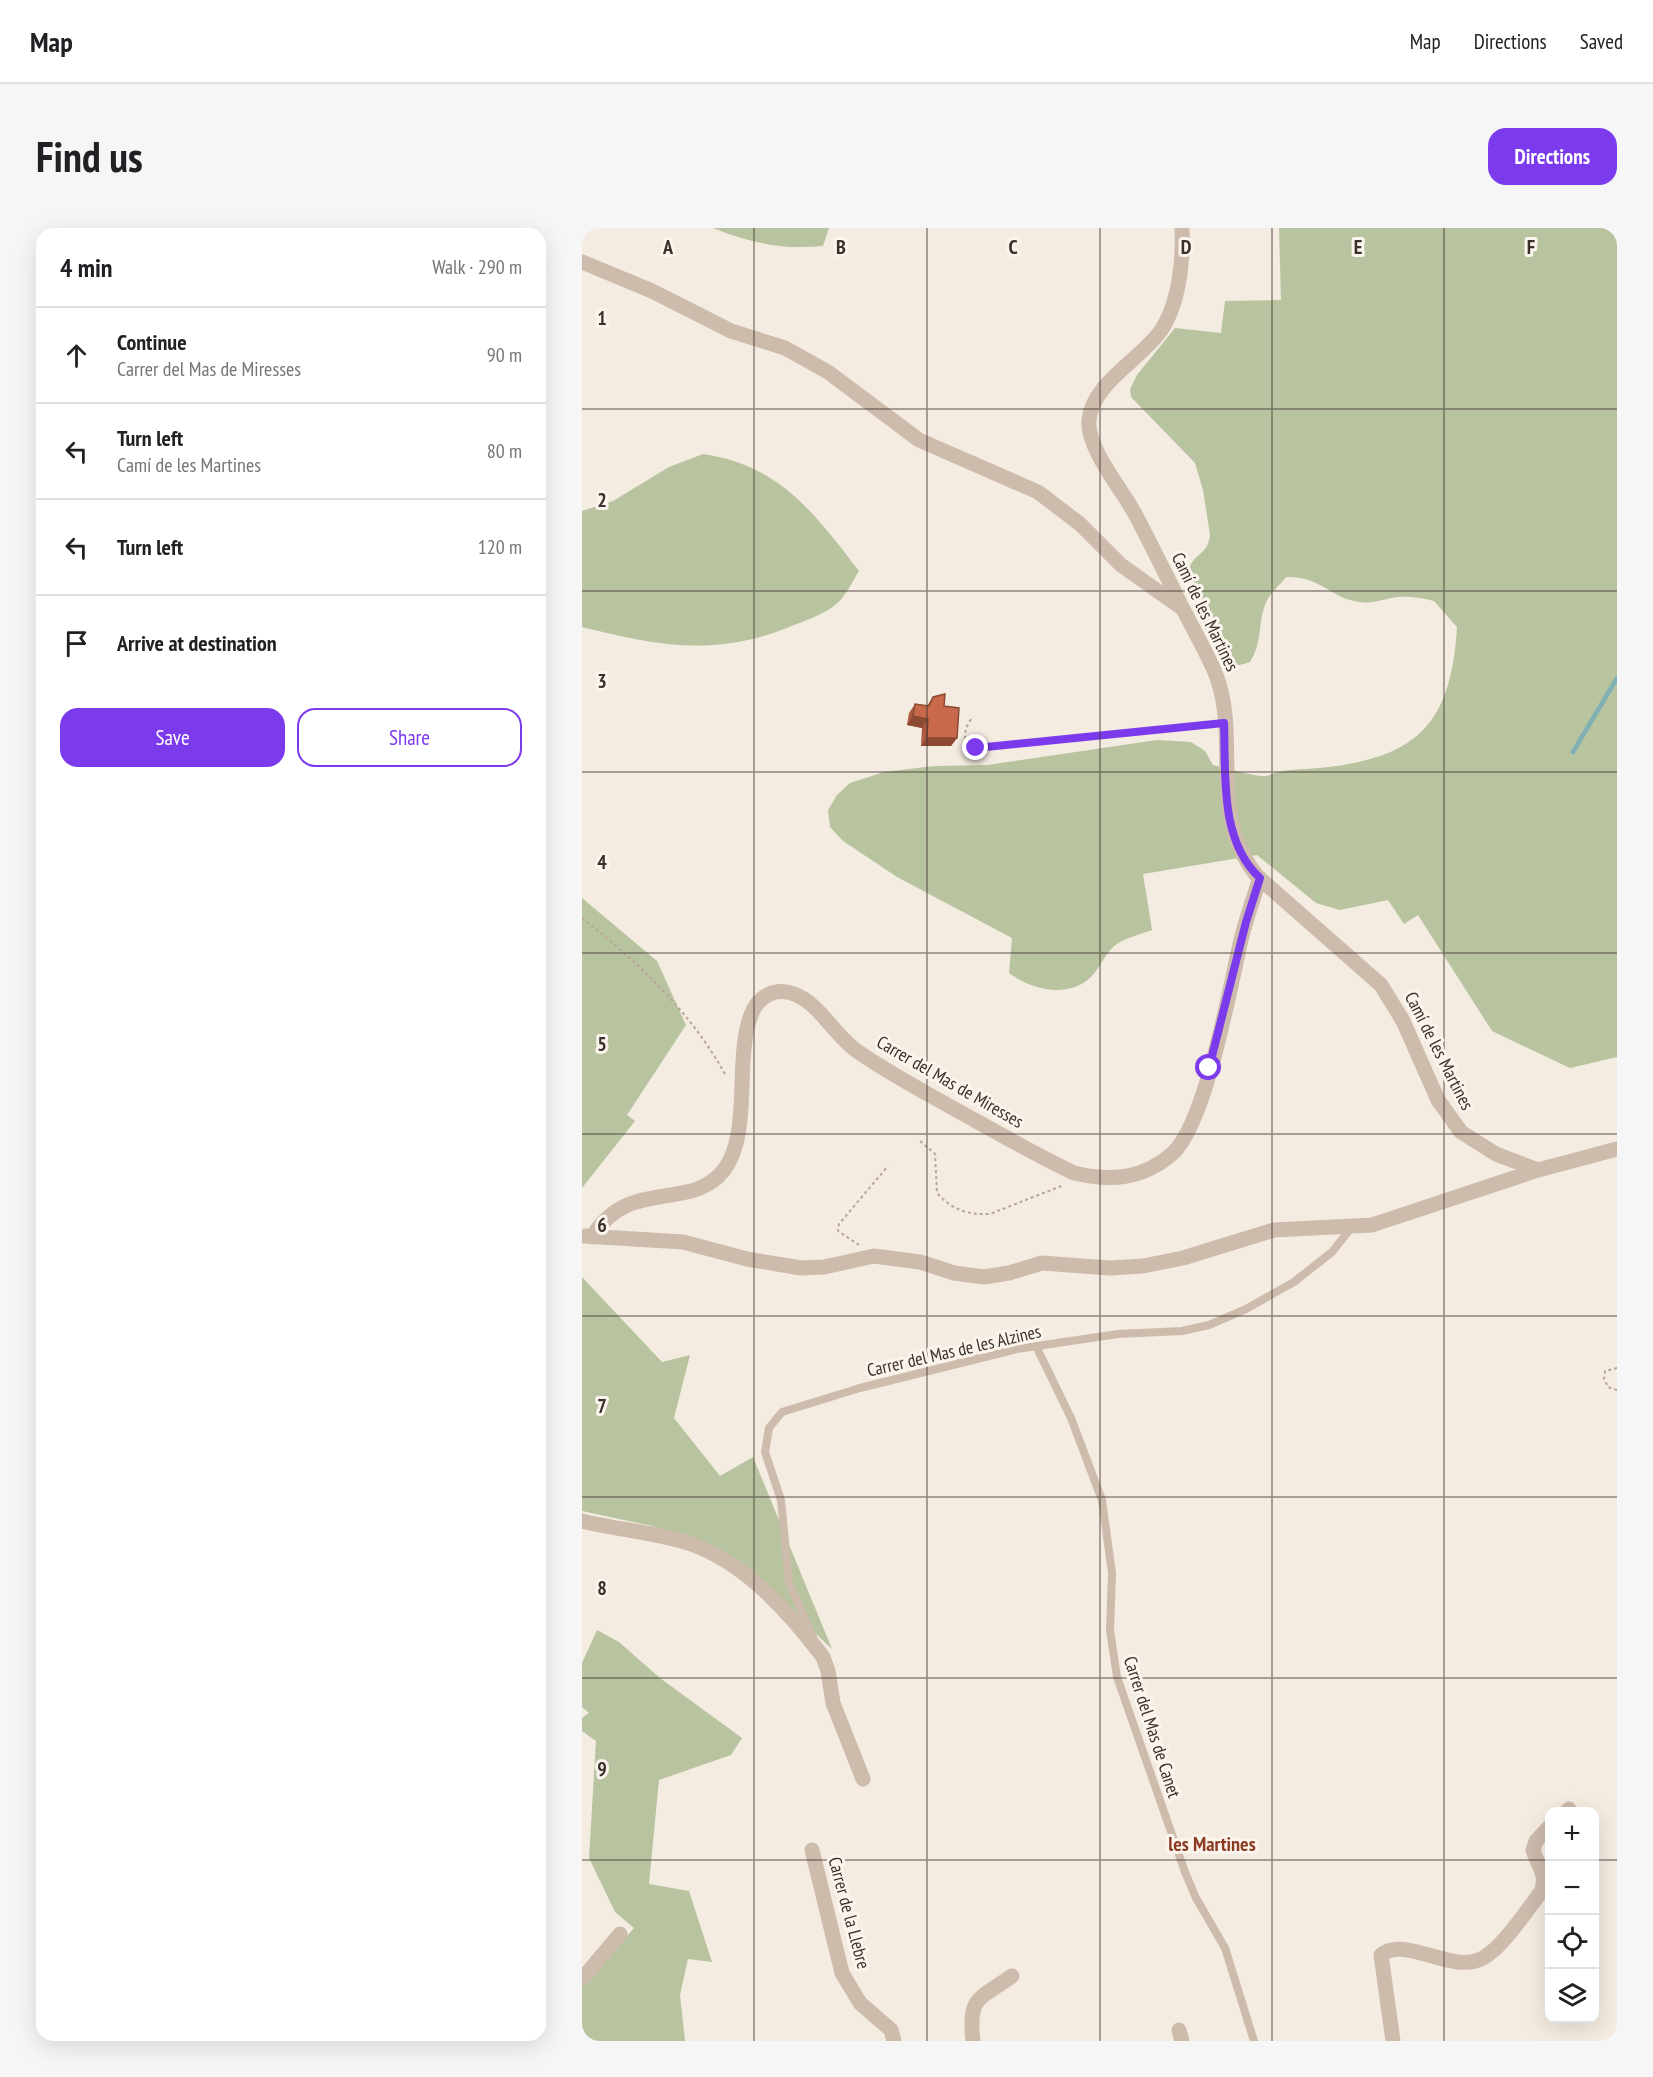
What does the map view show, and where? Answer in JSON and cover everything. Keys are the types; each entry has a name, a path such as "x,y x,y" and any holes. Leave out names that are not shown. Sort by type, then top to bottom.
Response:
{"street":[{"name":"Camí de les Martines","path":"1182,228 1181,267 1170,312 1161,330 1095,399 1088,422 1090,434 1099,455 1135,513 1222,691 1229,818 1248,865 1381,985 1403,1021 1438,1100 1461,1132 1496,1154 1538,1170"},
{"path":"582,262 652,291 731,332 792,351 828,372 919,440 1038,492 1072,518 1121,565 1183,609"},
{"name":"Carrer del Mas de Miresses","path":"587,1236 602,1220 621,1207 644,1199 695,1189 716,1179 731,1156 738,1135 740,1094 750,1016 759,1001 766,995 785,992 805,1000 837,1034 882,1067 1064,1168 1086,1176 1119,1178 1141,1173 1174,1152 1191,1127 1222,1026 1243,931 1260,878"},
{"path":"587,1236 683,1242 801,1268 825,1267 882,1256 920,1262 969,1276 984,1277 1009,1274 1042,1263 1110,1268 1143,1266 1183,1258 1274,1230 1372,1226 1538,1170 1617,1149"},
{"path":"582,1521 688,1544 725,1559 753,1581 815,1647 828,1671 833,1703 863,1779"},
{"path":"1393,2041 1381,1955 1395,1948 1462,1962 1475,1961 1493,1951 1541,1892 1545,1881 1544,1874 1533,1850 1536,1841 1545,1831"},
{"name":"Carrer de la Llebre","path":"812,1851 842,1973 860,2003 891,2030 894,2041"},
{"path":"582,1979 620,1934"},
{"path":"973,2041 971,2011 977,2000 1012,1976"}],"lane":[{"name":"Carrer del Mas de les Alzines","path":"815,1647 810,1628 789,1583 781,1500 765,1452 769,1428 775,1419 795,1406 850,1390 1036,1346 1118,1334 1182,1331 1209,1325 1246,1309 1294,1282 1332,1252 1351,1228"},
{"name":"Carrer del Mas de Canet","path":"1036,1346 1071,1418 1102,1500 1112,1573 1110,1630 1117,1677 1185,1872 1196,1898 1206,1912 1224,1948 1254,2041"}],"path":[{"path":"971,720 966,727 965,739 976,748 1224,723"},
{"path":"582,918 625,952 690,1020 714,1051 740,1094"},
{"path":"920,1142 935,1154 937,1193 956,1209 966,1212 990,1214 1086,1176"},
{"path":"882,1256 844,1237 838,1231 838,1224 888,1166"},
{"path":"1617,1368 1605,1371 1604,1379 1608,1387 1617,1390"}],"green space":[{"path":"713,228 829,228 823,246 794,247 740,238"},
{"path":"1279,228 1617,228 1617,1057 1570,1068 1492,1031 1418,915 1404,924 1388,900 1340,910 1316,903 1257,855 1143,874 1152,930 1117,944 1091,977 1082,984 1061,990 1039,988 1009,973 1012,938 897,877 843,841 830,827 828,810 837,795 850,783 884,772 934,766 987,765 1157,740 1191,742 1205,751 1213,765 1266,776 1289,770 1353,763 1381,756 1404,745 1422,731 1436,712 1447,689 1457,627 1434,601 1397,597 1374,602 1360,602 1341,597 1309,580 1286,577 1265,605 1258,641 1250,662 1241,665 1228,664 1217,656 1189,588 1189,569 1207,546 1210,535 1203,490 1195,463 1131,397 1130,389 1137,375 1175,328 1221,333 1225,301 1281,300"},
{"path":"703,454 730,460 754,469 775,481 811,512 859,571 845,594 830,609 813,617 762,636 736,642 711,645 661,643 582,627 582,511 613,501 669,467"},
{"path":"582,898 657,961 686,1025 627,1115 635,1121 582,1188"},
{"path":"582,1277 662,1362 690,1355 674,1418 720,1476 753,1457 832,1649 736,1559 652,1526 582,1511"},
{"path":"597,1630 619,1642 660,1678 742,1738 731,1755 659,1780 649,1884 689,1891 712,1962 688,1959 680,1995 685,2041 582,2041 582,1987 634,1928 615,1912 589,1858 596,1741 582,1731 582,1718 589,1713 582,1707 582,1663"}],"building":[{"path":"945,694 944,706 959,708 957,738 927,738 928,719 913,716 915,704 929,706 933,697"}],"waterway":[{"path":"1573,752 1617,678"}],"district":[{"name":"les Martines","path":"1212,1844"}],"route":[{"path":"976,748 1224,723 1229,818 1248,865 1260,878 1241,940 1222,1026 1209,1068"}]}
